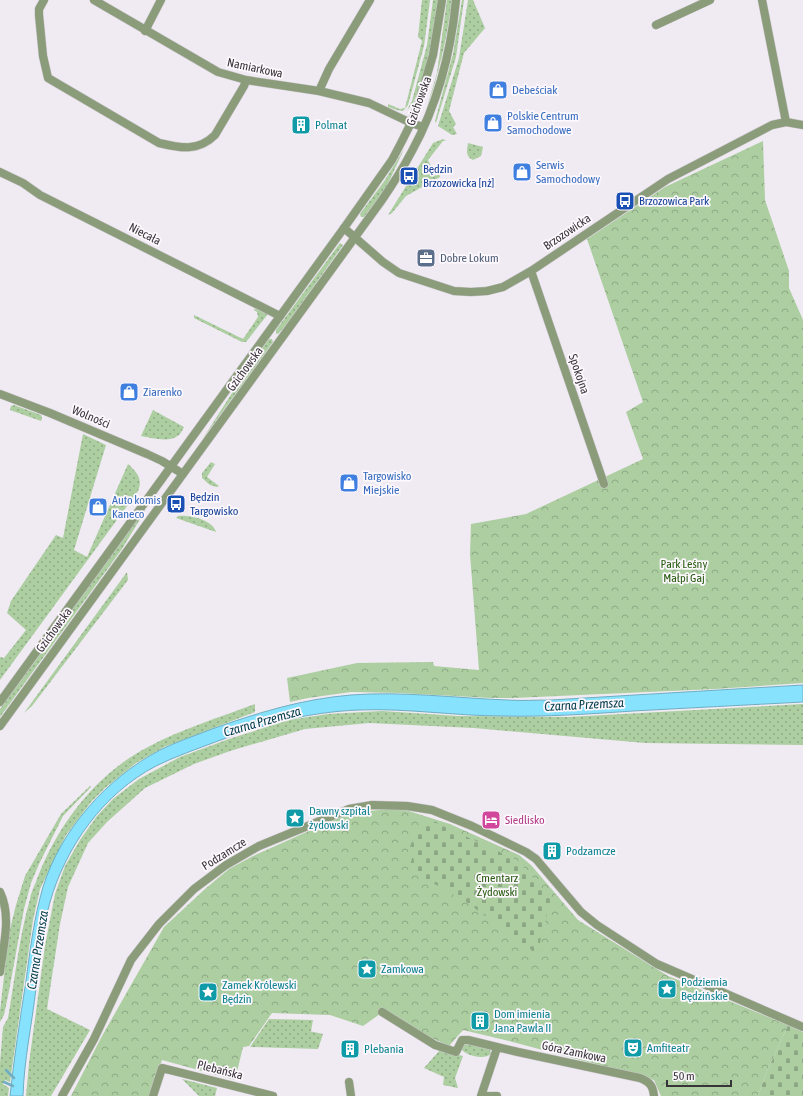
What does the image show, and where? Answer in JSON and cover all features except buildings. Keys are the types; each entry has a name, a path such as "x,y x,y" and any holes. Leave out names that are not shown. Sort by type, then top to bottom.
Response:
{"street":[{"path":"44,0 39,15 43,56 48,78 159,143 177,148 191,148 211,139 244,86 246,80"},
{"name":"Namiarkowa","path":"94,0 218,72 246,80 319,92 369,103 411,123 423,127"},
{"path":"145,31 161,0"},
{"path":"319,92 329,69 370,0"},
{"name":"Gzichowska","path":"0,702 389,164 402,143 419,102 433,55 442,0"},
{"name":"Gzichowska","path":"0,726 264,365 382,200 398,175 413,150 436,95 446,61 456,0"},
{"path":"656,25 710,0"},
{"path":"762,0 786,122"},
{"name":"Brzozowicka","path":"344,228 383,262 399,273 454,291 471,292 492,290 502,287 531,271 668,180 772,125 786,122 803,126"},
{"name":"Niecała","path":"0,172 23,183 40,195 280,316"},
{"name":"Spokojna","path":"531,271 604,484"},
{"name":"Wolności","path":"0,394 148,454 172,466 183,474"},
{"name":"Podzamcze","path":"62,1096 94,1039 131,960 156,927 194,889 226,865 259,846 349,809 372,805 406,806 432,810 472,826 526,852 536,859 581,912 597,925 657,964 803,1027"},
{"path":"0,972 6,918 5,905 1,894"},
{"name":"Góra Zamkowa","path":"382,1012 440,1047 456,1052 462,1040 468,1040 497,1048 640,1078 648,1081 653,1088 654,1096"},
{"path":"497,1048 481,1096 497,1096"},
{"name":"Plebańska","path":"153,1096 162,1068 272,1096"},
{"path":"349,1082 351,1096"}],"green space":[{"path":"422,0 430,0 424,46 408,105 403,111 397,110 388,107 388,104 400,109 405,108 422,41 418,37"},
{"path":"433,0 438,0 428,59 418,91 413,103 407,110 412,101 427,45"},
{"path":"447,0 452,0 448,29 438,72 425,114 437,73"},
{"path":"462,0 464,0 456,57 436,123 435,121 453,54"},
{"path":"468,0 473,0 485,28 464,53 449,111 456,124 453,127 457,134 452,135 438,126 459,58"},
{"path":"443,139 446,141 443,141 428,160 436,176 439,174 440,177 406,196 392,213 388,215 433,143"},
{"name":"Park Leśny Małpi Gaj","path":"763,141 765,200 789,271 789,288 803,320 803,683 715,689 513,698 351,692 290,702 287,678 357,663 433,662 434,666 479,670 470,554 471,524 526,514 643,459 626,412 643,402 587,239 665,187"},
{"path":"468,143 483,147 481,156 473,160 469,157 467,153"},
{"path":"404,149 386,188 364,217 361,217 360,214 385,180"},
{"path":"340,243 343,245 287,324 279,333 276,334 276,330"},
{"path":"256,308 268,314 246,342 242,342 194,318 194,315 243,339 258,317 257,312 254,310"},
{"path":"269,339 272,339 273,342 202,440 246,371"},
{"path":"14,405 41,415 41,421 10,410 11,406"},
{"path":"153,410 184,427 179,435 171,439 155,439 141,436"},
{"path":"83,434 106,445 74,550 87,557 128,464 138,476 140,483 138,491 0,680 0,657 4,658 26,630 7,613 11,601 56,535 63,538"},
{"path":"211,462 215,464 207,477 219,486 217,487 210,485 202,478 202,473"},
{"path":"144,510 145,511 122,549 0,717 0,709"},
{"path":"178,516 194,517 205,521 214,528 216,532 176,518"},
{"path":"127,572 128,580 32,706 24,713"},
{"path":"255,704 255,712 164,747 136,763 105,788 91,802 66,835 40,889 33,920 10,1082 5,1080 3,1084 9,1088 8,1096 0,1096 0,1063 3,1027 8,1018 26,913 32,891 46,859 68,820 81,802 96,786 129,758 174,735"},
{"path":"803,704 803,745 645,743 474,728 369,723 305,729 230,751 194,764 145,788 107,822 88,843 68,887 60,924 47,1009 90,1030 51,1096 26,1096 45,946 55,894 65,866 80,840 97,816 113,799 139,779 180,757 229,739 289,720 328,714 382,711 458,716 568,717"},
{"path":"90,786 91,787 63,816 31,883 24,909 4,1015 0,1022 9,933 25,876 61,814"},
{"path":"399,808 450,824 519,855 531,865 578,920 668,976 788,1025 765,1076 758,1096 661,1096 654,1080 644,1077 463,1030 449,1046 380,1014 363,1026 330,1015 272,1013 249,1046 243,1047 235,1080 162,1060 149,1096 71,1096 102,1036 164,927 205,889 229,869 253,856 349,813"},
{"name":"Cmentarz Żydowski","path":"430,820 517,860 551,898 537,954 465,901 413,872 411,862 413,855 408,852 417,829 425,829"},
{"path":"269,1019 313,1020 311,1031 309,1031 323,1034 318,1049 250,1047"},
{"path":"788,1025 803,1032 803,1096 758,1096 765,1076"},
{"path":"466,1042 490,1049 491,1054 480,1057 468,1054 462,1050 462,1045"},
{"path":"440,1050 463,1056 455,1078 458,1088 443,1085 444,1077 424,1068"},
{"path":"182,1079 217,1088 215,1096 199,1096"}],"water":[{"name":"Czarna Przemsza","path":"803,685 803,702 535,716 485,716 377,710 322,713 253,729 218,741 156,766 137,777 104,806 77,841 57,881 47,913 43,934 26,1056 23,1096 10,1096 17,1038 35,922 43,887 51,866 61,845 88,807 104,790 122,775 160,750 212,729 263,712 297,703 351,695 409,694 512,700 551,700"}],"waterway":[{"path":"6,1070 14,1078"},
{"path":"4,1082 13,1086"}],"place":[{"name":"Debeściak","path":"498,90"},
{"name":"Polskie Centrum Samochodowe","path":"493,123"},
{"name":"Polmat","path":"301,125"},
{"name":"Serwis Samochodowy","path":"522,172"},
{"name":"Będzin Brzozowicka [nż]","path":"409,176"},
{"name":"Brzozowica Park","path":"625,201"},
{"name":"Dobre Lokum","path":"426,258"},
{"name":"Ziarenko","path":"129,392"},
{"name":"Targowisko Miejskie","path":"349,483"},
{"name":"Będzin Targowisko","path":"176,504"},
{"name":"Auto komis Kaneco","path":"98,507"},
{"name":"Dawny szpital żydowski","path":"295,818"},
{"name":"Siedlisko","path":"491,820"},
{"name":"Podzamcze","path":"552,851"},
{"name":"Zamkowa","path":"367,969"},
{"name":"Podziemia Będzińskie","path":"667,989"},
{"name":"Zamek Królewski Będzin","path":"208,992"},
{"name":"Dom imienia Jana Pawła II","path":"480,1021"},
{"name":"Amfiteatr","path":"633,1048"},
{"name":"Plebania","path":"350,1049"}]}
